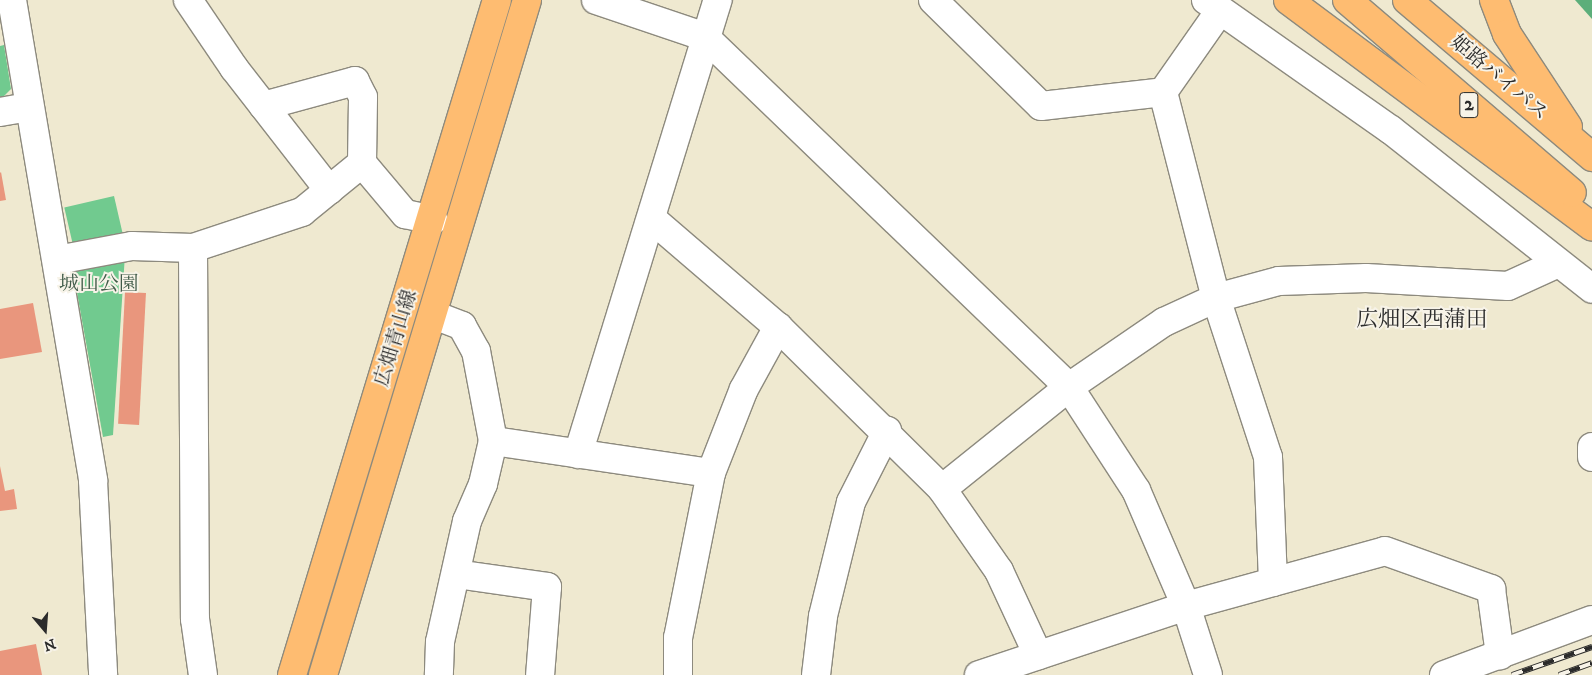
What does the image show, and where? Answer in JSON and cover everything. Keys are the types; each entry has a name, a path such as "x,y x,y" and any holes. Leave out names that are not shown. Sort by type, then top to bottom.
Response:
{"main road":[{"name":"広畑青山線","path":"292,675 433,220 497,0"},
{"name":"広畑青山線","path":"323,675 434,315 527,0"},
{"path":"1288,0 1592,227"},
{"name":"姫路バイパス","path":"1347,0 1592,210"},
{"name":"姫路バイパス","path":"1407,0 1586,152"},
{"path":"1494,0 1507,34 1586,152"}],"street":[{"path":"12,0 28,107 57,260 93,481 103,675"},
{"path":"188,0 263,106 329,190"},
{"path":"596,0 705,37 1069,387 1136,490 1186,606 1208,675"},
{"path":"578,454 652,219 705,37 718,0"},
{"path":"933,0 1042,106 1164,92"},
{"path":"1274,582 1268,457 1216,298 1164,92 1212,6 1391,130 1556,264 1592,289"},
{"path":"263,106 355,81 363,97 362,163 405,214 433,220"},
{"path":"0,112 28,107"},
{"path":"57,260 132,246 193,248 302,212 362,163"},
{"path":"652,219 778,327 887,431 942,489 999,571 1038,655"},
{"path":"193,248 195,619 203,675"},
{"path":"942,489 1069,387 1164,322 1216,298 1280,281 1366,278 1508,286 1556,264"},
{"path":"434,315 462,326 476,351 493,441 456,574 440,642 439,675"},
{"path":"678,675 678,638 711,473 744,389 778,327"},
{"path":"816,675 823,616 851,502 887,431"},
{"path":"493,441 711,473"},
{"path":"1592,447 1592,457"},
{"path":"980,675 1186,606 1386,551 1491,589 1500,655"},
{"path":"456,574 547,587 540,675"},
{"path":"1444,675 1592,620"}],"green space":[{"path":"1575,0 1592,0 1592,19"},
{"path":"4,45 11,89 0,100 0,46"},
{"name":"城山公園","path":"114,196 123,236 74,247 64,207"},
{"name":"城山公園","path":"125,255 113,435 103,437 72,265"}],"building":[{"path":"0,173 6,200 0,201"},
{"path":"125,292 146,293 139,425 118,424"},
{"path":"33,303 42,352 0,359 0,309"},
{"path":"0,466 5,491 14,489 17,509 0,511"},
{"path":"36,644 42,675 0,675 0,651"}],"railway":[{"path":"1512,675 1592,647"},
{"path":"1559,675 1592,663"}],"district":[{"name":"広畑区西蒲田","path":"1422,320"}]}
